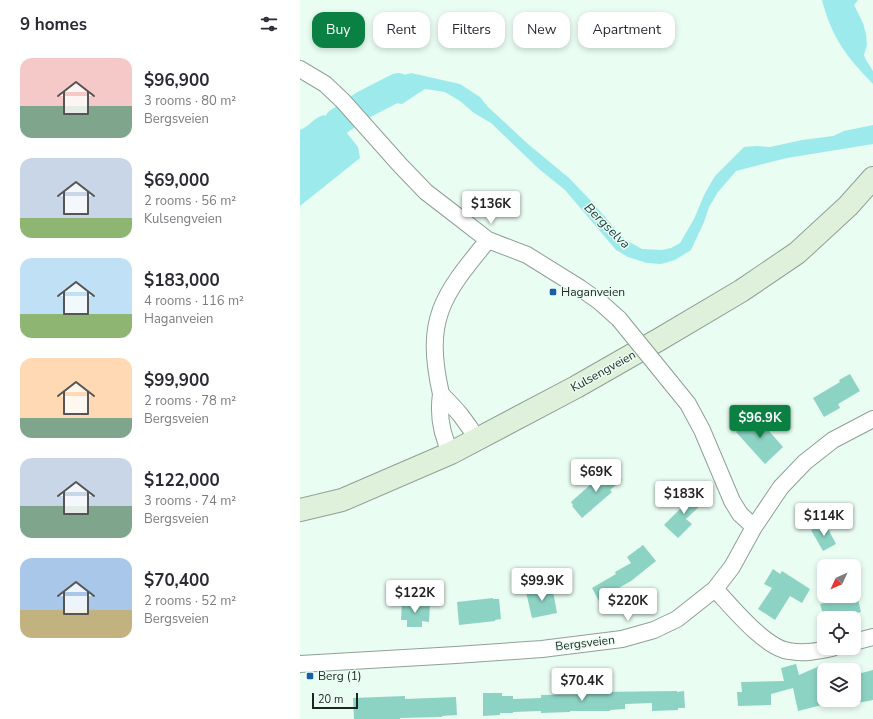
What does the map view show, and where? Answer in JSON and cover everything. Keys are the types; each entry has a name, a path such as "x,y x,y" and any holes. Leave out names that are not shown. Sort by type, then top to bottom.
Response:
{"main road":[{"name":"Kulsengveien","path":"300,510 342,500 451,453 595,376 741,291 797,253 848,206 873,178"}],"street":[{"path":"300,69 325,84 343,101 426,192 488,240 526,256 573,284 600,302 619,319 688,404 702,430 732,501 740,514 754,527"},
{"path":"451,453 443,432 439,409 441,394 436,372 434,352 437,319 443,302 451,287 488,240"},
{"path":"441,394 460,413 477,440"},
{"name":"Bergsveien","path":"300,664 542,649 622,639 654,630 677,619 715,589 732,567 754,527 781,487 805,462 833,440 873,419"},
{"path":"715,589 753,628 773,645 788,651 817,651"},
{"path":"861,640 873,637"}],"water":[{"path":"822,0 858,0 854,5 863,23 866,34 867,45 864,55 873,71 873,84 841,46 830,25"},
{"path":"411,73 460,84 480,97 488,107 528,144 569,178 624,239 642,249 662,250 671,248 680,243 694,219 705,193 715,176 744,147 770,147 802,140 833,136 844,131 873,125 873,144 787,158 736,171 718,192 709,207 691,250 675,260 661,264 647,263 628,257 616,250 565,190 539,169 491,123 474,113 460,101 445,92 425,89 402,104 385,101 366,109 360,102 369,96 384,81"},
{"path":"324,115 338,122 358,147 360,158 300,206 300,130"}],"building":[{"path":"850,374 860,391 838,404 840,408 824,417 813,398 840,382 839,380"},
{"path":"755,415 783,447 765,464 736,432"},
{"path":"610,467 622,480 610,490 612,492 582,518 572,506 573,505 571,502"},
{"path":"693,490 704,502 686,519 692,524 678,538 664,525 687,502 684,499"},
{"path":"825,523 836,544 823,551 811,530"},
{"path":"643,545 656,561 631,581 617,589 619,593 600,603 592,588 631,563 627,557"},
{"path":"773,569 780,574 782,571 810,589 802,603 790,596 775,620 758,609 772,588 764,584"},
{"path":"552,586 557,613 532,618 526,592"},
{"path":"493,598 499,599 501,619 459,625 457,602"},
{"path":"402,602 430,603 429,622 422,621 422,627 407,627 407,620 401,620"},
{"path":"859,603 861,611 822,611 820,604"},
{"path":"796,664 799,675 817,667 817,706 798,711 793,688 771,694 771,705 738,706 737,692 742,692 741,682 784,681 781,668"},
{"path":"873,670 873,700 861,702 861,673"},
{"path":"684,691 685,708 678,708 678,710 652,711 652,703 625,704 625,709 610,711 541,713 541,711 513,712 500,713 500,715 483,716 483,693 502,693 502,696 513,696 513,699 541,698 541,695 596,694 596,692"},
{"path":"405,696 405,699 456,697 457,715 400,719 354,719 353,698"}],"waterway":[{"name":"Bergselva","path":"338,122 363,105 398,87"}],"place":[{"name":"Haganveien","path":"553,292"},
{"name":"Berg (1)","path":"310,676"}]}
